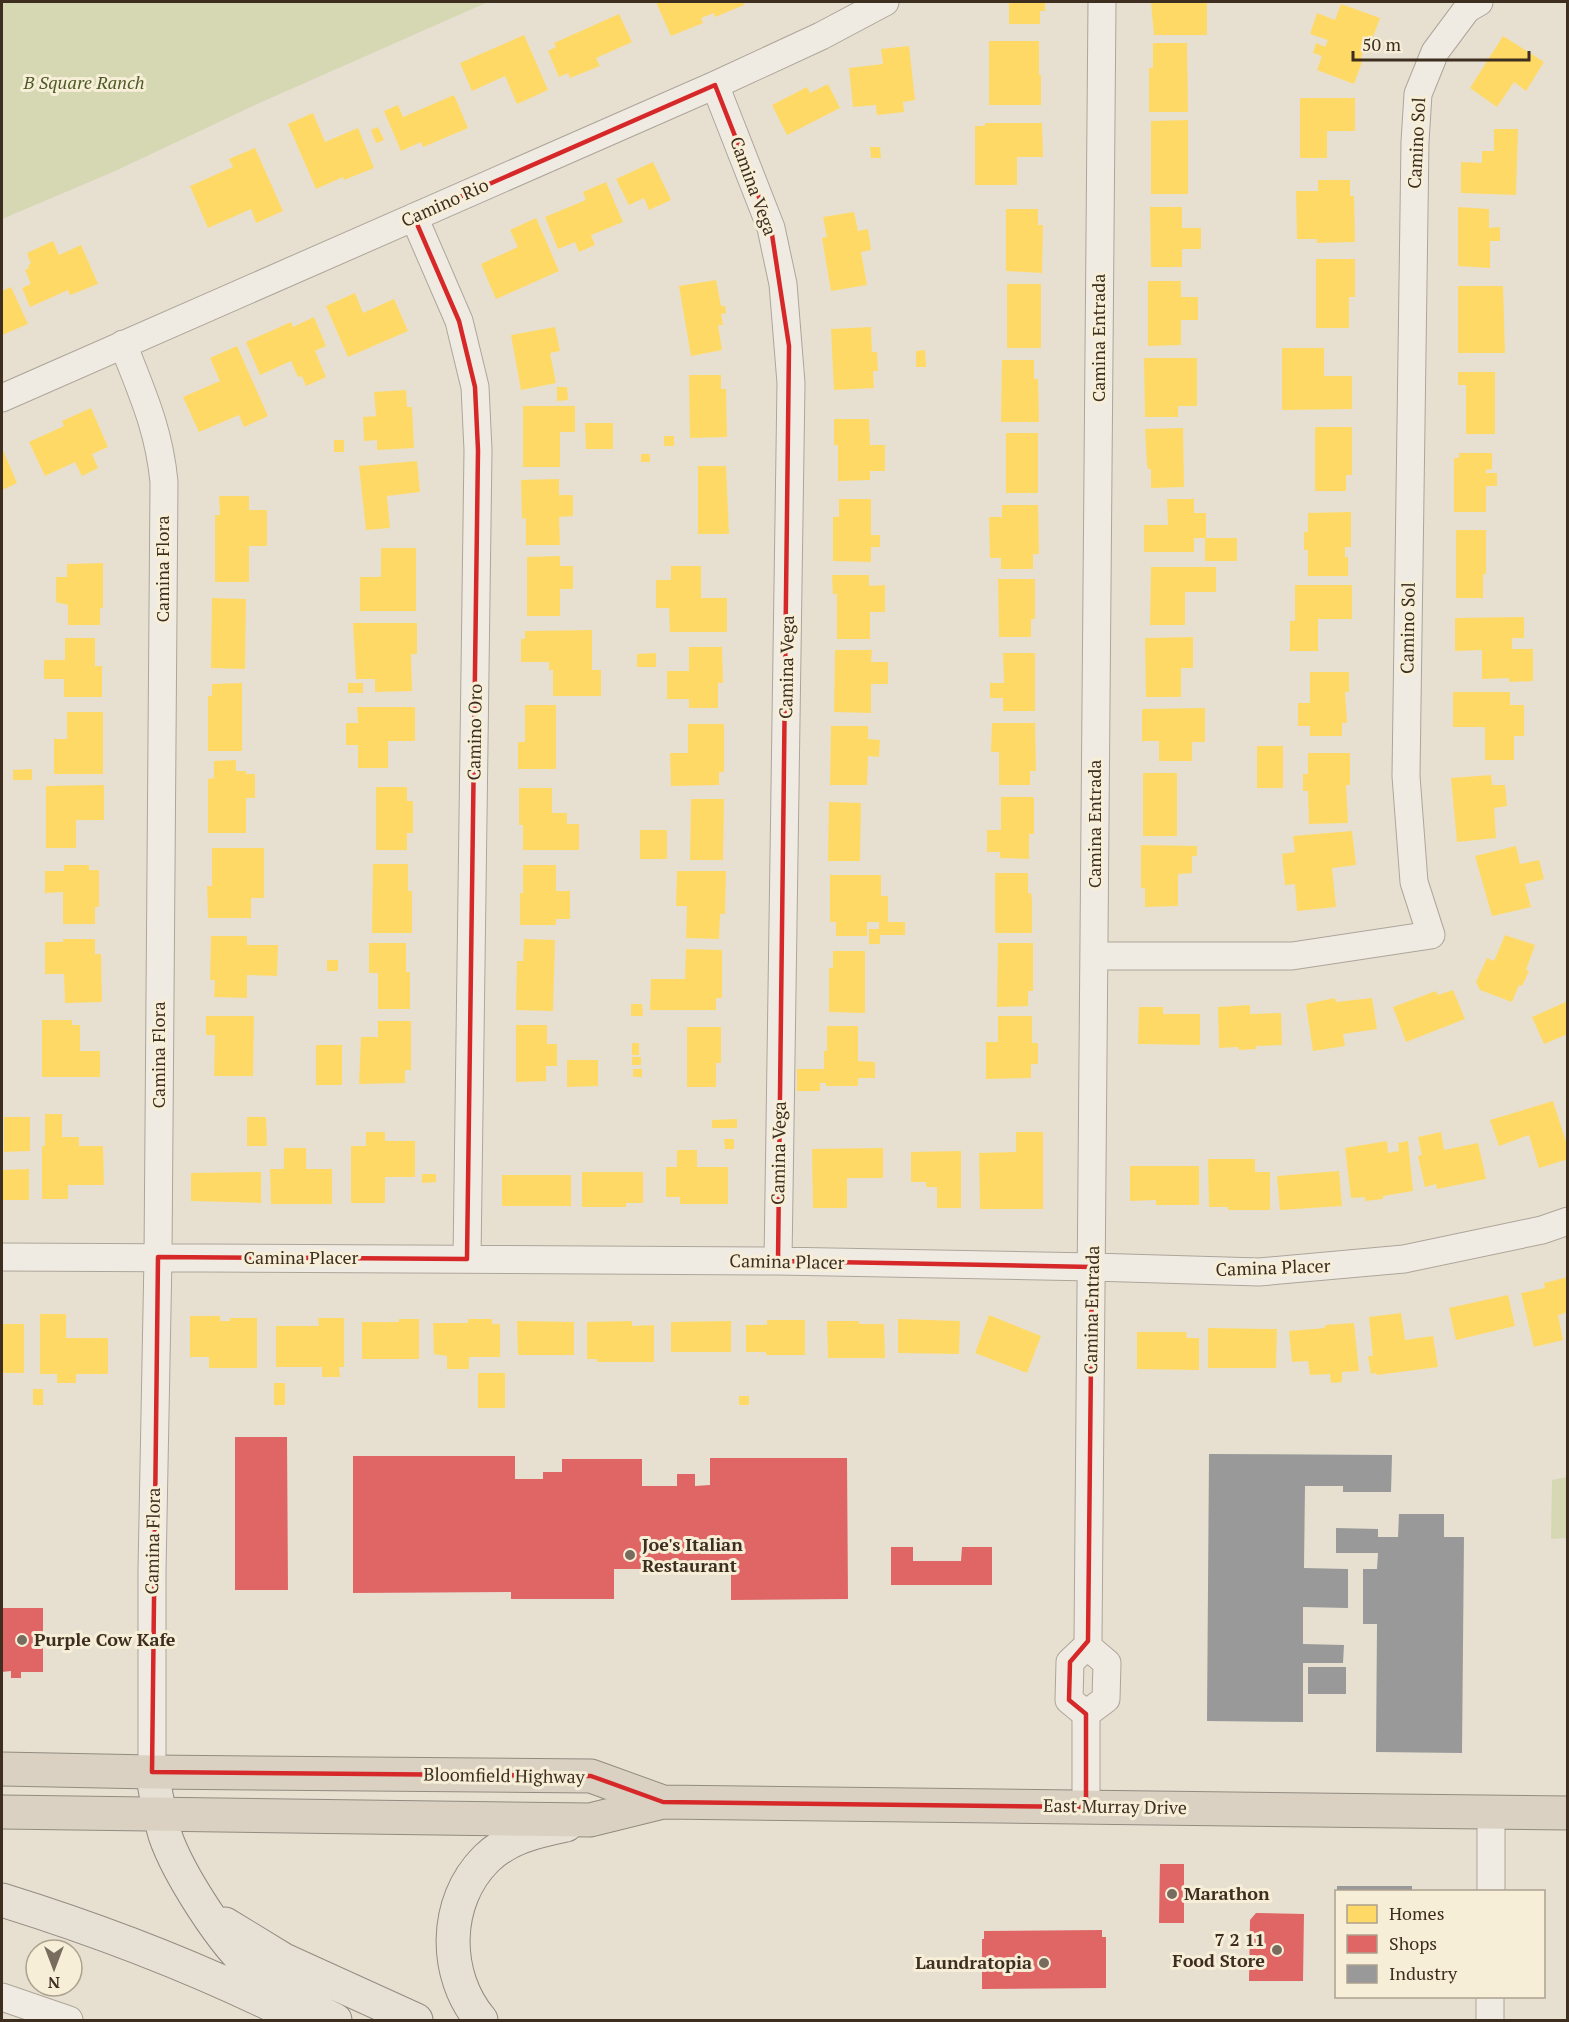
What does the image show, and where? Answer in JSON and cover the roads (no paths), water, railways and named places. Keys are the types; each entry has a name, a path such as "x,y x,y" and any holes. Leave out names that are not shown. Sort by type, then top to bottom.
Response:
{"highway":[{"name":"Bloomfield Highway","path":"2,1769 591,1776 663,1802"},
{"name":"East Murray Drive","path":"663,1802 1568,1813"},
{"path":"2,1812 590,1820 663,1802"}],"main road":[{"path":"152,1772 166,1837 185,1877 230,1946 250,1968 305,2005 334,2020"},
{"path":"481,2020 473,2011 462,1990 456,1966 453,1932 462,1895 487,1858 508,1843 531,1832 590,1820"},
{"path":"2,1900 170,1959 233,1986 302,2020"},
{"path":"208,1913 284,1960 416,2020"}],"street":[{"name":"Camino Rio","path":"2,398 715,85 821,36 885,2"},
{"name":"Camina Entrada","path":"1088,1646 1102,2"},
{"name":"Camino Sol","path":"1094,956 1292,956 1431,934 1414,882 1406,776 1415,142 1418,94 1435,52 1467,9 1479,2"},
{"name":"Camina Vega","path":"715,85 771,228 783,284 791,383 778,1261"},
{"name":"Camino Oro","path":"414,217 459,321 475,387 478,450 467,1259"},
{"name":"Camina Flora","path":"123,344 153,418 164,482 158,1257 152,1571 152,1772"},
{"name":"Camina Placer","path":"2,1257 778,1261 1259,1272 1404,1259 1542,1230 1568,1221"},
{"path":"1088,1646 1107,1662 1106,1699 1086,1714 1069,1700 1070,1662 1088,1646"},
{"path":"1086,1714 1086,1807"},
{"path":"1491,1812 1491,1890"},
{"path":"2,1997 69,2020"},
{"path":"1490,1998 1490,2020"}],"place":[{"name":"Joe's Italian Restaurant","path":"630,1555"},
{"name":"Purple Cow Kafe","path":"22,1640"},
{"name":"Marathon","path":"1172,1894"},
{"name":"7 2 11 Food Store","path":"1277,1950"},
{"name":"Laundratopia","path":"1044,1963"}],"park label":[{"name":"B Square Ranch","path":"84,83"}]}
